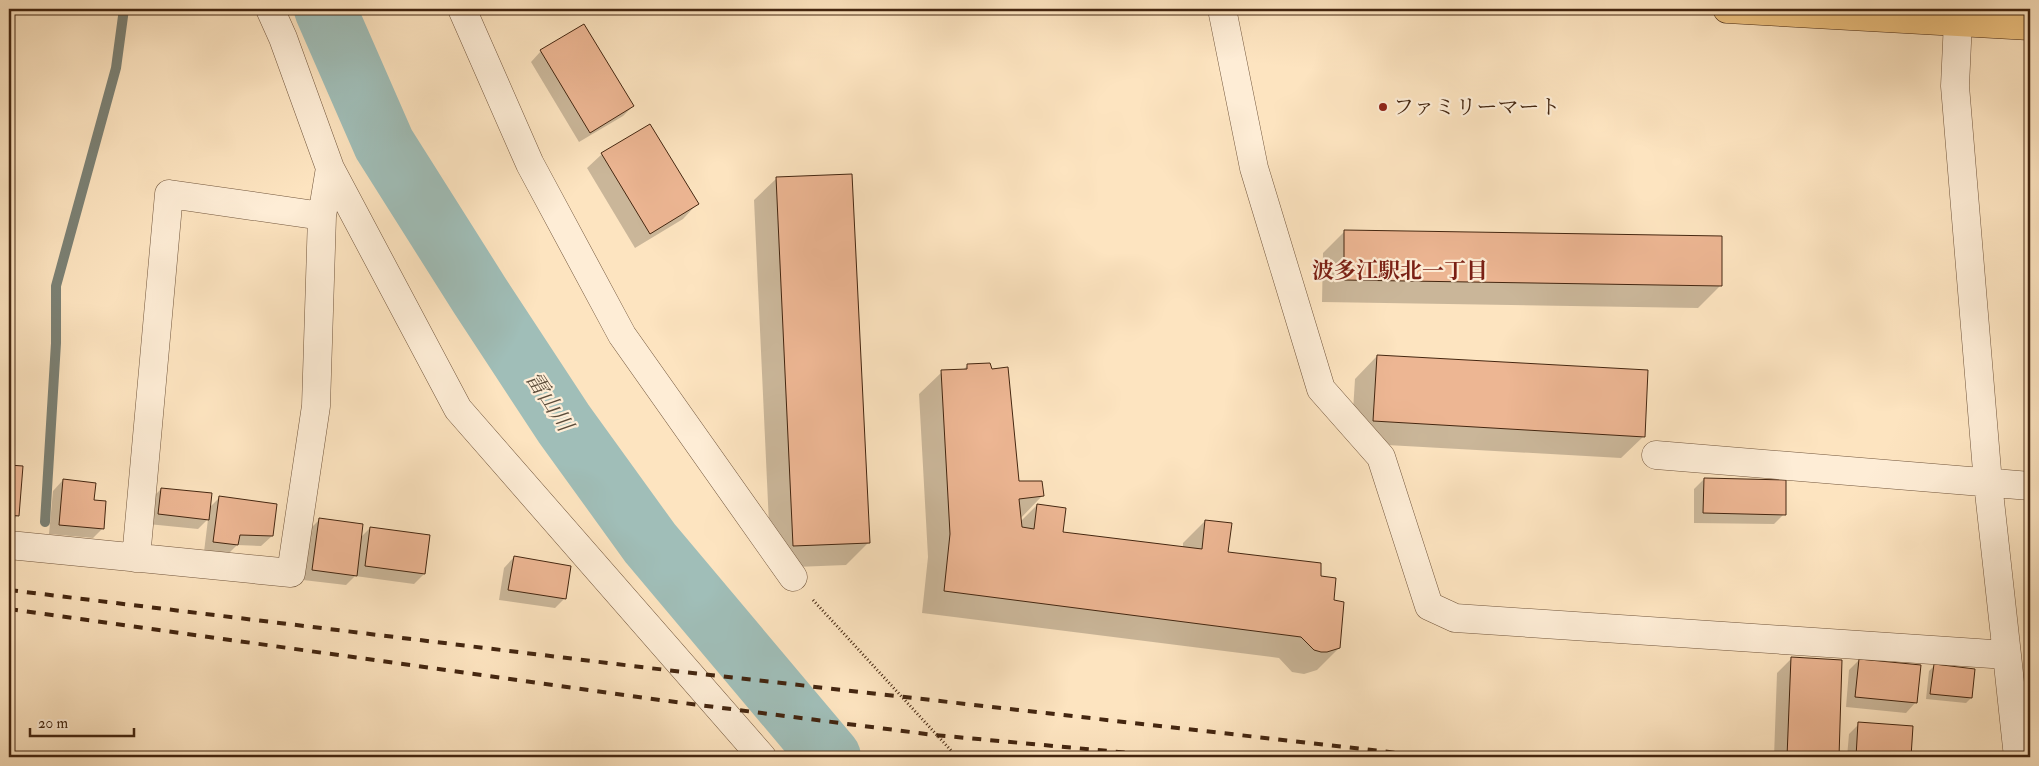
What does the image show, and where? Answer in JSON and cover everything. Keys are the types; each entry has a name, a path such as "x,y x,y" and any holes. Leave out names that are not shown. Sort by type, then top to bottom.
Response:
{"highway":[{"path":"1727,9 1958,22 1995,16 2030,26"}],"street":[{"path":"270,9 283,38 330,168 458,410 762,757"},
{"path":"462,9 530,164 622,335 793,577"},
{"path":"1222,9 1254,168 1321,389 1381,457 1430,606 1455,618 2007,655"},
{"path":"1958,22 1955,86 1988,482 2018,757"},
{"path":"9,545 290,573 316,406 322,216 330,168"},
{"path":"136,558 169,194 322,216"},
{"path":"1656,455 2030,486"}],"path":[{"path":"793,577 957,757"}],"building":[{"path":"584,24 634,106 590,133 540,50"},
{"path":"650,124 699,204 650,234 601,153"},
{"path":"852,174 870,543 793,546 776,177"},
{"path":"1344,230 1722,236 1722,286 1344,280"},
{"path":"1377,355 1648,370 1645,437 1373,421"},
{"path":"990,363 992,369 1008,367 1019,481 1042,481 1044,496 1019,499 1022,527 1034,529 1037,504 1066,508 1063,532 1202,549 1205,520 1232,523 1228,552 1321,563 1321,576 1336,578 1334,600 1344,602 1340,648 1321,652 1314,650 1301,637 944,591 950,534 941,370 967,369 967,364"},
{"path":"9,465 23,466 19,516 9,515"},
{"path":"1704,478 1786,480 1786,515 1703,513"},
{"path":"63,479 96,483 94,500 106,501 104,529 59,525"},
{"path":"161,488 212,493 209,520 158,514"},
{"path":"219,496 277,504 273,536 240,535 238,545 213,542"},
{"path":"319,518 363,524 357,576 312,570"},
{"path":"370,527 430,535 425,574 365,566"},
{"path":"514,556 571,566 566,599 508,590"},
{"path":"1791,657 1842,660 1839,757 1787,757"},
{"path":"1859,659 1921,665 1917,703 1855,697"},
{"path":"1934,664 1975,669 1972,698 1930,694"},
{"path":"1858,722 1913,726 1911,757 1856,757"}],"waterway":[{"path":"45,522 56,343 56,286 116,68 124,9"},
{"name":"雷山川","path":"325,9 384,144 564,424 650,543 830,757"}],"railway":[{"path":"9,590 649,668 1433,757"},
{"path":"9,609 660,700 934,735 1174,757"}],"place":[{"name":"ファミリーマート","path":"1383,107"}],"district":[{"name":"波多江駅北一丁目","path":"1400,270"}]}
